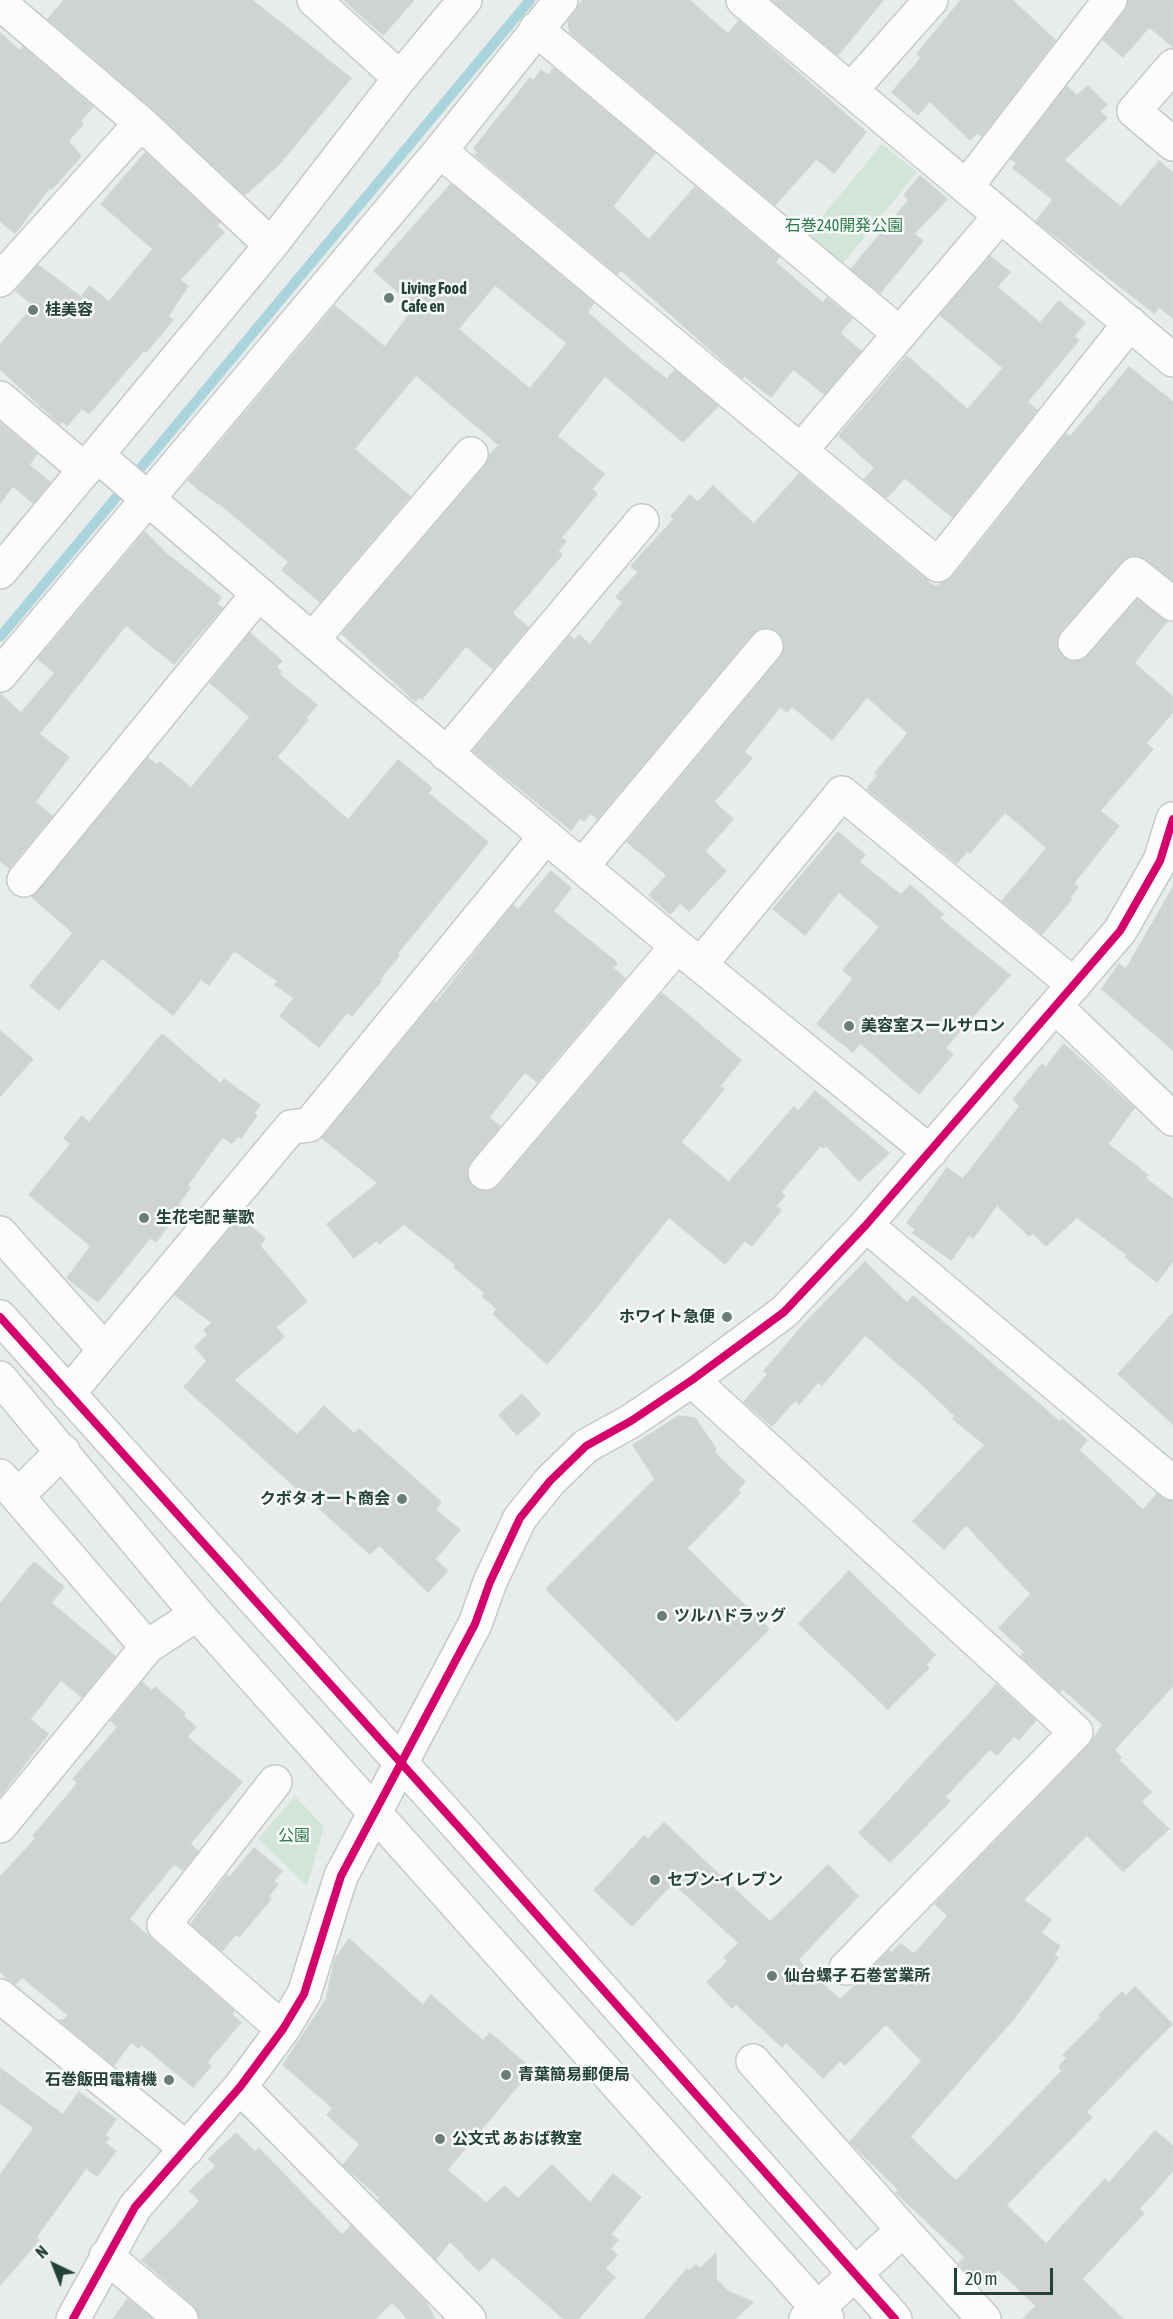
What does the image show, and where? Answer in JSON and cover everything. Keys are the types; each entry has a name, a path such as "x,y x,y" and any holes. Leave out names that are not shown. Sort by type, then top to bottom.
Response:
{"street":[{"path":"314,0 400,78"},
{"path":"0,675 116,476 271,245 400,78 465,0"},
{"path":"0,572 116,476 440,151 561,0"},
{"path":"743,0 1173,360"},
{"path":"851,90 931,0"},
{"path":"966,187 1110,0"},
{"path":"0,3 141,123 271,245"},
{"path":"536,29 900,334"},
{"path":"1173,66 1134,111 1173,144"},
{"path":"0,280 141,123"},
{"path":"440,151 938,565 1130,324"},
{"path":"801,450 1000,216"},
{"path":"0,399 116,476 446,754 583,865 688,956 930,1152"},
{"path":"312,640 471,454"},
{"path":"446,754 642,521"},
{"path":"1075,643 1135,574 1173,604"},
{"path":"24,880 258,594"},
{"path":"583,865 766,646"},
{"path":"485,1173 842,793 1065,996 1173,1119"},
{"path":"73,2319 135,2207 240,2087 283,2030 304,1994 341,1876 475,1624 490,1582 520,1518 550,1481 586,1446 631,1421 692,1380 784,1312 866,1225 1120,931 1160,861 1173,819"},
{"path":"68,1394 291,1127 309,1125 546,836"},
{"path":"866,1225 1173,1483"},
{"path":"0,1233 104,1350"},
{"path":"0,1317 895,2319"},
{"path":"0,1378 197,1614 816,2315 855,2274 903,2230"},
{"path":"692,1380 1076,1732 846,1968"},
{"path":"63,1451 9,1486 147,1647"},
{"path":"0,1826 147,1647 197,1614"},
{"path":"275,1782 164,1925 283,2030"},
{"path":"0,1996 187,2149"},
{"path":"753,2061 984,2319"},
{"path":"240,2087 469,2319"},
{"path":"106,2256 181,2319"}],"green space":[{"name":"石巻240開発公園","path":"882,144 917,172 842,265 807,235"},
{"name":"公園","path":"295,1796 324,1827 307,1886 258,1839"}],"building":[{"path":"64,0 252,0 351,78 280,163 245,195 153,109 48,19"},
{"path":"344,0 414,0 383,35"},
{"path":"583,0 689,0 728,34 739,21 866,132 834,173 816,159 775,205 570,33 568,21"},
{"path":"772,0 883,0 838,55"},
{"path":"961,0 1012,0 1055,40 982,136 977,133 970,140 930,101 918,115 892,92 921,58 917,54"},
{"path":"1128,0 1173,0 1173,47 1149,27 1123,57 1103,40 1125,11"},
{"path":"0,33 20,51 23,47 93,107 80,121 83,124 68,141 81,156 52,189 50,187 15,233 0,221"},
{"path":"554,68 655,153 613,206 649,240 695,187 779,257 775,262 823,303 827,298 852,318 840,333 861,351 824,394 793,369 771,397 744,376 742,378 621,270 617,274 475,155 478,152 474,148 530,78 533,81 541,70 548,75"},
{"path":"1067,86 1077,96 1088,86 1107,105 1100,111 1107,118 1064,160 1121,207 1159,161 1173,173 1173,318 1159,307 1154,313 1036,221 1053,200 1013,168 1017,163 1011,159"},
{"path":"145,153 220,222 217,226 224,232 180,280 188,286 168,316 173,320 146,352 144,350 89,414 82,408 67,426 62,421 60,424 0,369 0,345 34,306 16,291 38,265 81,297 90,286 109,302 153,249 101,204"},
{"path":"920,176 947,199 914,234 923,241 880,293 851,269 909,200 904,195"},
{"path":"451,184 594,303 587,312 642,360 667,379 675,370 718,406 683,442 605,376 557,436 604,474 592,489 597,494 561,538 566,541 558,551 562,555 512,613 528,627 493,669 466,646 422,699 419,697 415,701 342,634 485,466 489,456 499,445 416,375 354,449 410,496 320,602 282,570 289,562 219,503 188,481 335,306 385,347 415,307 374,271","holes":["495,285 567,343 530,389 458,329"]},
{"path":"990,256 1010,272 997,287 1040,323 1059,301 1085,323 1074,336 1079,340 1027,402 1037,410 952,517 905,478 886,498 864,479 875,468 839,436 907,356 967,409 1003,368 940,315"},
{"path":"1129,367 1173,402 1173,580 1146,559 1137,555 1128,557 1061,631 1057,639 1057,649 1063,657 1072,661 1082,660 1137,600 1167,621 1134,663 1173,697 1173,712 1146,743 1153,749 1100,811 1119,826 1074,883 1078,887 1070,897 1072,899 1042,934 1002,901 1047,848 1005,812 970,853 967,851 957,863 867,789 878,775 875,773 908,733 867,697 832,740 792,706 787,712 780,707 744,752 752,758 714,802 733,819 705,851 726,871 689,911 680,903 670,914 649,895 667,875 627,842 780,658 784,650 784,640 778,632 770,628 760,628 752,634 597,819 591,813 584,821 580,818 571,830 473,751 570,636 575,640 579,635 590,645 623,602 616,597 638,572 631,566 674,519 671,516 690,495 698,502 713,486 754,524 799,474 935,587 953,577 1066,434 1070,437"},
{"path":"0,423 37,454 29,465 50,482 33,503 13,486 0,503"},
{"path":"145,532 167,554 221,597 217,604 222,608 174,664 126,625 39,734 69,757 35,802 52,816 9,868 0,861 0,694 21,713 55,673 38,659"},
{"path":"250,633 282,661 276,667 281,672 279,674 317,705 306,718 308,720 277,757 348,820 398,760 432,788 428,793 488,842 397,954 399,956 380,979 382,980 352,1016 347,1012 319,1047 280,1016 294,998 275,985 278,981 234,951 209,985 201,979 173,1015 102,958 59,1010 30,986 73,933 32,897 148,758 157,765 160,762 191,788 250,717 210,683"},
{"path":"838,832 865,855 859,862 901,895 910,885 943,914 939,918 1010,975 945,1048 953,1054 919,1094 860,1043 853,1052 817,1024 853,979 843,970 880,927 839,892 805,935 773,909"},
{"path":"551,871 571,888 553,911 615,961 617,963 613,968 625,978 537,1082 525,1072 489,1117 500,1126 467,1169 468,1180 473,1188 491,1191 499,1185 662,993 741,1060 720,1086 724,1089 681,1142 729,1182 794,1107 798,1112 815,1091 889,1153 859,1181 826,1145 824,1148 821,1145 781,1192 785,1195 776,1206 781,1210 752,1246 745,1240 725,1264 669,1217 547,1364 493,1314 497,1309 482,1296 485,1293 454,1267 456,1265 404,1224 379,1244 377,1240 354,1258 327,1224 378,1183 322,1138 434,1002 436,1003 513,905 518,910"},
{"path":"1173,887 1173,1050 1102,989 1119,964 1126,969"},
{"path":"0,1031 33,1059 0,1096"},
{"path":"162,1034 221,1084 224,1079 260,1105 254,1113 257,1115 241,1138 238,1136 232,1143 222,1137 187,1186 190,1188 178,1204 182,1207 156,1242 150,1238 98,1302 67,1278 91,1246 29,1195 71,1144 64,1138 82,1116 89,1123"},
{"path":"1064,1044 1134,1108 1108,1144 1148,1175 1145,1178 1173,1199 1173,1261 1157,1282 1125,1257 1127,1255 1077,1217 1046,1246 1033,1233 1029,1236 997,1205 973,1238 969,1235 951,1260 913,1233 915,1229 907,1223 947,1168 963,1179 1020,1106 1013,1100 1042,1064 1046,1067"},
{"path":"239,1218 265,1238 260,1246 307,1301 276,1327 284,1337 234,1380 297,1435 324,1406 354,1434 359,1429 441,1502 435,1509 460,1530 435,1559 447,1571 428,1592 379,1545 370,1554 184,1387 207,1361 195,1347 208,1335 204,1330 212,1323 175,1295"},
{"path":"865,1262 907,1303 913,1296 1060,1422 1062,1419 1087,1440 1079,1450 1143,1510 1157,1494 1173,1501 1173,1686 1114,1750 1121,1757 1119,1760 1151,1792 1141,1802 1169,1829 1123,1871 1087,1835 1023,1900 1051,1919 1041,1933 1060,1946 1054,1955 1058,1958 1015,2017 910,2137 956,2181 1062,2071 1059,2067 1067,2058 1063,2055 1101,2017 1099,2015 1122,1992 1126,1996 1135,1987 1172,2024 1086,2112 1092,2117 1006,2205 1046,2244 1105,2179 1109,2183 1155,2131 1173,2146 1173,2171 1139,2209 1144,2213 1082,2279 1123,2319 1023,2319 1036,2306 998,2269 986,2283 984,2280 979,2285 959,2263 965,2257 896,2193 899,2190 850,2142 922,2061 886,2024 845,2065 840,2061 823,2078 786,2042 782,2047 736,2004 732,2008 707,1982 728,1961 724,1957 739,1943 673,1883 632,1926 594,1890 644,1836 648,1839 664,1823 770,1922 828,1865 858,1896 798,1960 840,2000 889,1951 891,1953 901,1944 914,1954 948,1916 935,1904 1089,1745 1103,1725 1062,1688 1060,1692 1021,1656 1025,1652 999,1628 1031,1594 966,1525 944,1549 913,1521 985,1445 953,1419 955,1416 917,1380 865,1335 822,1385 818,1382 799,1404 795,1400 772,1426 744,1402 768,1374 764,1371 805,1323"},
{"path":"1173,1313 1173,1424 1118,1374"},
{"path":"522,1394 540,1414 517,1435 499,1415"},
{"path":"679,1416 695,1418 716,1449 714,1452 745,1482 737,1490 740,1493 687,1548 769,1629 677,1721 546,1589 655,1479 633,1445"},
{"path":"34,1562 64,1587 51,1603 115,1656 82,1697 61,1680 30,1719 48,1734 0,1796 0,1604"},
{"path":"849,1571 935,1655 926,1665 929,1668 888,1709 799,1624"},
{"path":"142,1682 152,1691 155,1687 185,1713 183,1716 196,1727 187,1737 242,1782 190,1844 198,1851 183,1870 174,1864 129,1919 234,2011 231,2014 241,2022 207,2062 211,2066 193,2087 141,2044 138,2048 131,2042 114,2065 59,2020 64,2020 68,2015 22,1977 15,1984 0,1972 0,1877 36,1838 33,1836 78,1783 73,1779 118,1727 111,1721"},
{"path":"996,1685 1036,1720 1019,1740 1014,1736 997,1755 990,1749 945,1797 950,1801 890,1862 859,1833"},
{"path":"254,1848 282,1871 274,1881 278,1884 268,1897 271,1899 239,1937 236,1934 222,1951 191,1924 227,1875 230,1877"},
{"path":"349,1939 423,2005 431,1995 483,2041 490,2033 532,2069 447,2170 486,2203 505,2186 518,2199 552,2165 590,2203 613,2174 641,2197 611,2234 618,2240 610,2249 617,2255 605,2269 615,2277 578,2319 564,2319 493,2257 479,2271 450,2241 436,2259 378,2200 380,2198 343,2165 360,2144 327,2115 333,2108 283,2065 326,2000 335,1959"},
{"path":"0,2068 63,2115 79,2092 116,2119 105,2135 109,2138 105,2143 116,2151 97,2176 86,2168 36,2237 39,2240 0,2285 0,2175 34,2128 0,2103"},
{"path":"236,2133 255,2152 259,2148 342,2235 351,2226 425,2301 435,2319 408,2319 392,2302 375,2319 199,2319 193,2305 142,2260 200,2201 190,2191 216,2166 209,2159"},
{"path":"716,2253 716,2279 729,2292 753,2302 735,2319 644,2319 687,2269 689,2271 696,2265 700,2269"},
{"path":"128,2299 152,2319 113,2319"}],"waterway":[{"path":"0,637 530,0"}],"cycle path":[{"path":"73,2319 135,2207 240,2087 283,2029 304,1994 341,1876 475,1624 490,1582 520,1518 550,1481 586,1446 631,1421 692,1380 784,1312 866,1225 1120,931 1160,861 1173,819"},
{"path":"0,1317 465,1834 895,2319"}],"place":[{"name":"Living Food Cafe en","path":"389,298"},
{"name":"桂美容","path":"33,310"},
{"name":"美容室スールサロン","path":"849,1026"},
{"name":"生花宅配 華歌","path":"144,1218"},
{"name":"ホワイト急便","path":"727,1317"},
{"name":"クボタ オート商会","path":"402,1499"},
{"name":"ツルハドラッグ","path":"662,1616"},
{"name":"セブン-イレブン","path":"655,1880"},
{"name":"仙台螺子 石巻営業所","path":"772,1976"},
{"name":"青葉簡易郵便局","path":"506,2075"},
{"name":"石巻飯田電精機","path":"169,2080"},
{"name":"公文式 あおば教室","path":"440,2139"}]}
